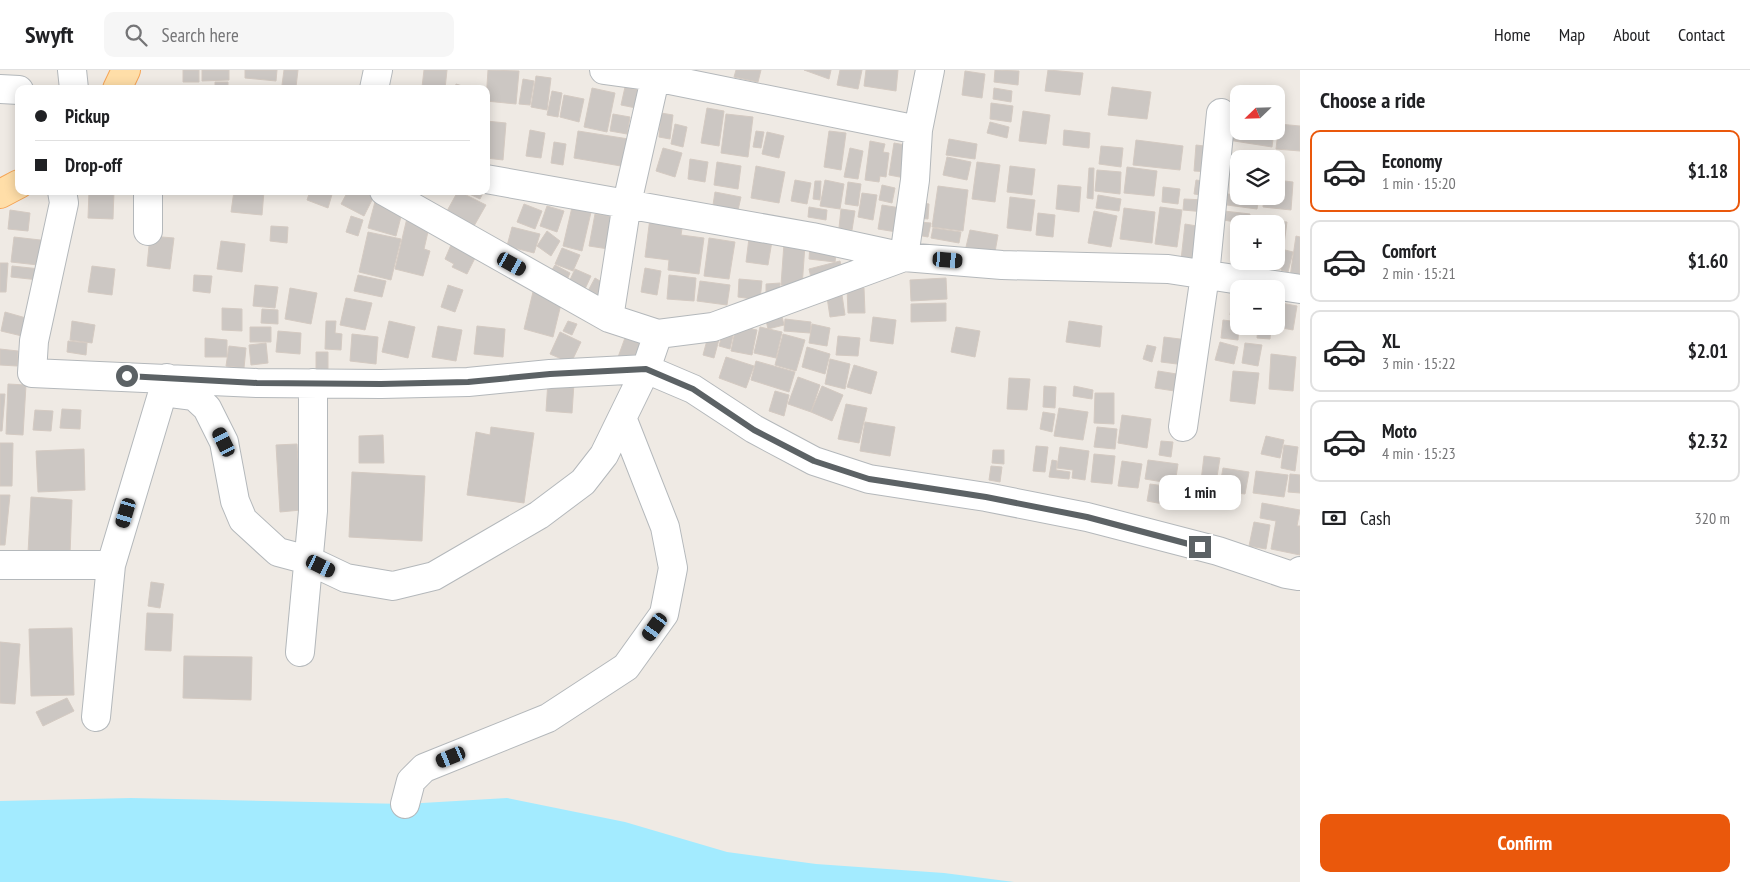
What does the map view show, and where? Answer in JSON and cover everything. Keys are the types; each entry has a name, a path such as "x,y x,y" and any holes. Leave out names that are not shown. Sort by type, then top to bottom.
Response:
{"main road":[{"path":"119,85 126,70"},
{"path":"0,194 15,186"}],"street":[{"path":"72,70 74,85"},
{"path":"375,85 378,70"},
{"path":"604,70 656,74 918,130"},
{"path":"904,257 916,180 918,130 930,70"},
{"path":"609,318 627,203 656,74"},
{"path":"0,89 15,90"},
{"path":"1183,427 1205,275 1221,113"},
{"path":"490,180 812,237 904,257 1002,264 1168,269 1300,289"},
{"path":"63,195 64,204 34,340 32,373 165,385 468,382 550,374 646,369 693,389 754,430 814,461 869,479 986,497 1087,517 1218,551 1286,574 1298,576 1300,571"},
{"path":"148,195 148,231"},
{"path":"391,195 609,318 658,334 713,327 904,257"},
{"path":"165,385 194,396 207,408 224,442 234,501 243,520 278,552 308,560 346,578 392,586 434,576 540,515 584,482 604,455 623,420 646,369 658,334"},
{"path":"300,652 313,511 313,383"},
{"path":"96,717 110,565 165,385"},
{"path":"405,804 411,781 424,768 548,718 626,667 664,614 673,568 665,527 623,420"},
{"path":"0,565 110,565"}],"water":[{"path":"131,798 405,804 507,798 625,822 727,852 816,864 944,873 1014,882 0,882 0,801"}],"building":[{"path":"183,70 199,70 199,82 183,82"},
{"path":"202,70 229,70 229,80 202,81"},
{"path":"245,70 277,70 276,81 245,78"},
{"path":"284,70 298,70 296,85 282,85"},
{"path":"424,70 447,70 445,85 422,85"},
{"path":"488,70 519,71 516,104 490,101 490,85 487,85"},
{"path":"736,70 761,70 758,82 734,77"},
{"path":"804,70 831,70 829,79"},
{"path":"840,70 862,70 858,89 837,85"},
{"path":"866,70 898,70 896,91 864,86"},
{"path":"995,70 1019,71 1018,85 994,82"},
{"path":"1048,70 1083,73 1080,95 1045,91"},
{"path":"965,71 985,74 982,98 962,95"},
{"path":"536,76 551,78 547,110 531,107"},
{"path":"523,79 534,81 530,105 519,104"},
{"path":"215,82 228,82 228,85 215,85"},
{"path":"625,87 645,92 641,109 621,105"},
{"path":"1112,87 1151,92 1147,119 1108,115"},
{"path":"592,88 615,93 607,132 584,127"},
{"path":"994,88 1012,91 1011,102 993,99"},
{"path":"552,91 562,93 558,117 547,115"},
{"path":"564,95 584,99 579,122 560,117"},
{"path":"991,103 1013,106 1011,122 990,119"},
{"path":"707,108 724,111 719,146 701,143"},
{"path":"1023,111 1050,115 1046,144 1019,141"},
{"path":"661,113 673,115 670,139 659,137"},
{"path":"613,114 630,117 627,134 610,131"},
{"path":"726,114 753,117 748,157 721,153"},
{"path":"490,121 506,123 503,160 490,158"},
{"path":"990,122 1009,127 1007,138 987,133"},
{"path":"675,124 687,127 683,147 671,144"},
{"path":"1285,125 1300,126 1300,151 1276,149 1277,140 1285,140"},
{"path":"1230,128 1230,140 1273,140 1272,147 1228,140"},
{"path":"530,130 545,133 541,158 526,156"},
{"path":"1064,130 1090,133 1089,148 1063,145"},
{"path":"578,131 635,140 632,161 622,160 621,166 574,158"},
{"path":"756,131 764,132 761,148 753,147"},
{"path":"829,131 846,133 841,170 824,167"},
{"path":"767,132 784,136 779,158 762,154"},
{"path":"949,139 977,144 975,159 946,155"},
{"path":"1136,140 1183,146 1180,170 1133,165"},
{"path":"870,141 885,144 883,152 889,153 886,177 880,176 879,182 865,180"},
{"path":"554,142 566,144 563,165 551,163"},
{"path":"894,143 911,146 905,178 889,175"},
{"path":"1196,145 1213,147 1211,172 1194,171"},
{"path":"1101,146 1123,148 1121,167 1099,164"},
{"path":"663,148 682,153 675,177 656,171"},
{"path":"850,148 863,151 858,179 844,177"},
{"path":"947,157 971,162 967,180 943,175"},
{"path":"690,159 708,162 705,182 688,179"},
{"path":"717,162 741,166 738,189 714,185"},
{"path":"977,162 1000,165 995,202 972,199"},
{"path":"756,166 785,172 779,203 751,198"},
{"path":"1010,166 1035,169 1032,195 1007,192"},
{"path":"1127,167 1157,171 1154,196 1124,193"},
{"path":"1089,168 1094,168 1093,199 1087,198"},
{"path":"1097,170 1121,172 1120,194 1095,191"},
{"path":"795,180 811,183 807,204 791,201"},
{"path":"825,180 844,184 840,209 820,206"},
{"path":"1196,180 1210,182 1208,196 1194,194"},
{"path":"815,181 821,181 820,200 813,199"},
{"path":"1285,181 1293,182 1291,210 1263,207 1263,205 1285,205"},
{"path":"848,182 861,184 858,206 845,204"},
{"path":"882,185 895,188 892,203 879,200"},
{"path":"1058,185 1081,187 1079,212 1056,209"},
{"path":"938,186 968,190 963,231 932,227"},
{"path":"1163,187 1180,189 1178,204 1162,202"},
{"path":"715,192 741,197 738,210 713,205"},
{"path":"862,193 877,195 873,220 858,217"},
{"path":"1228,194 1230,194 1230,205 1258,205 1257,209 1227,205"},
{"path":"89,195 114,195 113,219 88,218"},
{"path":"233,195 264,195 262,215 231,212"},
{"path":"309,195 332,195 328,208 307,200"},
{"path":"346,195 374,195 364,216 341,204"},
{"path":"456,195 466,195 486,205 474,226 447,211"},
{"path":"472,195 482,195 480,199"},
{"path":"1098,195 1121,199 1119,211 1096,208"},
{"path":"1010,197 1035,200 1031,231 1007,228"},
{"path":"376,198 404,205 396,236 368,228"},
{"path":"1184,199 1205,200 1205,212 1183,210"},
{"path":"917,202 929,204 928,219 916,218"},
{"path":"573,203 592,208 582,251 563,246"},
{"path":"524,204 542,211 535,229 517,222"},
{"path":"882,205 907,209 903,233 878,229"},
{"path":"547,206 564,211 557,232 540,226"},
{"path":"809,207 827,210 826,220 808,217"},
{"path":"1160,207 1182,210 1177,247 1155,244"},
{"path":"1124,208 1155,212 1152,243 1120,239"},
{"path":"841,209 855,211 852,230 839,228"},
{"path":"10,210 30,213 28,231 8,229"},
{"path":"1094,211 1117,216 1111,247 1088,243"},
{"path":"1224,211 1250,214 1230,215 1230,221 1223,220"},
{"path":"1038,213 1055,215 1053,237 1036,235"},
{"path":"595,214 621,218 615,250 589,246"},
{"path":"351,216 363,220 358,236 346,232"},
{"path":"407,218 430,223 424,249 430,251 423,276 395,269"},
{"path":"650,218 683,222 681,235 704,238 699,274 668,270 669,260 645,257"},
{"path":"919,222 931,223 928,237 917,235"},
{"path":"1185,224 1203,227 1199,262 1181,260"},
{"path":"271,226 288,227 287,243 270,241"},
{"path":"512,227 540,234 534,253 507,246"},
{"path":"933,228 961,232 959,243 931,238"},
{"path":"970,230 998,235 995,252 966,247"},
{"path":"547,231 560,241 551,256 537,246"},
{"path":"368,232 401,239 391,280 359,272"},
{"path":"150,236 174,238 170,269 147,266"},
{"path":"1296,236 1300,237 1300,278 1290,277"},
{"path":"14,237 49,241 47,266 11,262"},
{"path":"709,238 735,242 729,279 704,276"},
{"path":"749,238 772,241 768,265 746,262"},
{"path":"221,241 245,244 242,272 217,269"},
{"path":"784,243 805,245 802,287 781,285"},
{"path":"451,245 476,256 467,274 452,267 454,264 445,259"},
{"path":"810,245 837,248 835,262 809,259"},
{"path":"562,248 580,255 573,271 555,264"},
{"path":"1285,250 1293,252 1288,272 1281,270 1285,270"},
{"path":"840,261 843,275 812,282 809,269"},
{"path":"0,263 8,263 6,292 0,292"},
{"path":"555,265 570,273 566,282 550,273"},
{"path":"12,266 40,269 39,280 11,277"},
{"path":"92,266 115,269 112,295 88,292"},
{"path":"645,268 661,271 657,295 641,292"},
{"path":"575,269 591,276 585,289 569,282"},
{"path":"194,275 212,276 210,293 193,291"},
{"path":"358,275 386,281 382,297 354,291"},
{"path":"669,275 696,278 694,301 667,299"},
{"path":"595,278 610,287 602,300 588,291"},
{"path":"946,278 947,299 911,301 910,280"},
{"path":"739,279 762,281 760,300 738,297"},
{"path":"700,281 730,285 727,305 697,301"},
{"path":"780,283 780,293 766,293 766,284"},
{"path":"255,285 278,287 275,308 253,306"},
{"path":"448,285 463,290 455,312 441,307"},
{"path":"290,288 317,293 311,324 285,319"},
{"path":"847,288 864,288 865,313 848,313"},
{"path":"533,292 562,300 553,337 524,329"},
{"path":"842,295 845,315 830,317 827,297"},
{"path":"346,298 372,303 365,330 340,325"},
{"path":"946,303 946,321 911,322 911,304"},
{"path":"1285,304 1297,306 1293,330 1285,328"},
{"path":"222,308 242,309 242,331 222,330"},
{"path":"262,309 278,310 278,324 261,323"},
{"path":"5,312 26,318 22,336 1,331"},
{"path":"781,312 784,325 768,329 765,316"},
{"path":"873,317 896,320 893,344 870,341"},
{"path":"785,319 811,322 810,333 784,331"},
{"path":"1223,320 1230,321 1230,335 1238,335 1238,340 1221,338"},
{"path":"72,321 95,325 92,343 70,340"},
{"path":"326,321 336,321 335,333 342,334 341,350 325,349"},
{"path":"389,321 415,327 408,358 382,352"},
{"path":"568,321 577,324 572,335 563,331"},
{"path":"1069,321 1102,326 1100,347 1066,342"},
{"path":"725,324 735,326 730,349 719,346"},
{"path":"812,324 830,328 827,346 809,343"},
{"path":"753,325 752,329 757,330 752,355 731,351 736,326"},
{"path":"438,326 462,330 456,361 432,357"},
{"path":"477,326 505,329 503,357 474,354"},
{"path":"250,327 271,327 271,342 250,342"},
{"path":"760,327 782,332 776,358 754,353"},
{"path":"956,327 980,331 975,357 951,352"},
{"path":"710,329 721,332 714,358 703,355"},
{"path":"278,331 301,333 300,354 276,352"},
{"path":"560,332 581,342 571,363 550,354"},
{"path":"352,334 378,337 376,364 350,361"},
{"path":"783,334 805,340 796,371 775,365"},
{"path":"626,335 647,342 638,367 617,360"},
{"path":"1257,335 1270,335 1270,339 1257,338"},
{"path":"838,336 860,338 858,356 836,355"},
{"path":"1164,337 1188,340 1185,365 1161,362"},
{"path":"205,338 227,340 227,357 205,357"},
{"path":"68,341 87,343 86,355 67,352"},
{"path":"1220,342 1238,347 1234,364 1215,360"},
{"path":"266,343 268,363 251,365 249,345"},
{"path":"1245,343 1262,345 1258,366 1242,363"},
{"path":"1147,345 1156,347 1152,362 1143,359"},
{"path":"229,346 246,348 244,368 226,366"},
{"path":"807,347 830,354 825,374 802,367"},
{"path":"0,349 18,351 17,366 0,365"},
{"path":"316,352 328,352 328,372 316,372"},
{"path":"1271,354 1296,357 1293,391 1269,389"},
{"path":"726,357 754,366 746,388 719,378"},
{"path":"830,359 850,364 845,389 825,384"},
{"path":"756,361 795,372 789,392 751,380"},
{"path":"854,365 877,372 871,394 847,387"},
{"path":"1158,371 1183,375 1181,392 1155,388"},
{"path":"1233,371 1259,373 1255,404 1230,401"},
{"path":"798,377 820,385 811,412 788,404"},
{"path":"1009,378 1030,379 1027,410 1007,409"},
{"path":"548,381 574,383 572,413 546,411"},
{"path":"8,384 26,385 23,435 6,434"},
{"path":"822,386 843,395 832,421 811,412"},
{"path":"1044,386 1056,387 1055,408 1043,407"},
{"path":"1074,386 1093,390 1092,399 1073,396"},
{"path":"775,391 789,395 784,416 769,411"},
{"path":"1095,393 1114,393 1114,424 1094,423"},
{"path":"0,394 5,394 2,431 0,431"},
{"path":"846,404 867,408 859,443 838,439"},
{"path":"1059,408 1088,412 1083,440 1054,436"},
{"path":"62,409 81,410 80,429 60,428"},
{"path":"35,410 53,411 51,431 33,430"},
{"path":"1043,412 1055,414 1052,432 1040,429"},
{"path":"1122,415 1151,419 1147,448 1118,443"},
{"path":"865,422 895,427 890,456 860,451"},
{"path":"491,427 534,433 524,503 467,495 476,432 490,435"},
{"path":"1097,427 1117,429 1115,449 1094,447"},
{"path":"383,435 384,463 359,463 359,436"},
{"path":"1266,436 1284,440 1280,458 1261,454"},
{"path":"1161,441 1173,442 1171,457 1159,455"},
{"path":"0,443 13,443 12,486 0,486"},
{"path":"297,444 301,510 280,512 276,445"},
{"path":"1284,445 1298,447 1295,471 1281,468"},
{"path":"1036,446 1048,447 1045,472 1033,471"},
{"path":"1060,447 1089,451 1085,480 1072,478 1073,470 1057,468"},
{"path":"84,449 85,490 38,492 36,451"},
{"path":"993,450 1004,450 1004,464 992,463"},
{"path":"1094,454 1115,456 1112,484 1091,482"},
{"path":"1204,456 1220,458 1216,483 1201,481"},
{"path":"1052,460 1057,461 1056,470 1070,472 1069,479 1049,477"},
{"path":"1148,460 1178,464 1175,484 1145,479"},
{"path":"1122,461 1142,464 1138,488 1118,486"},
{"path":"991,466 1002,467 1000,482 989,480"},
{"path":"1223,468 1249,472 1245,494 1219,491"},
{"path":"1256,471 1288,475 1284,497 1253,493"},
{"path":"352,472 425,476 422,541 349,537"},
{"path":"1290,474 1300,475 1300,493 1288,492"},
{"path":"1150,484 1172,487 1168,505 1147,501"},
{"path":"0,495 10,495 5,545 0,545"},
{"path":"31,497 72,500 70,555 28,553"},
{"path":"1262,503 1300,510 1297,526 1300,526 1300,555 1271,549 1276,521 1260,518"},
{"path":"1254,522 1270,525 1266,549 1249,546"},
{"path":"151,582 164,584 160,608 148,606"},
{"path":"147,613 173,614 171,651 145,650"},
{"path":"72,628 74,695 31,696 29,629"},
{"path":"0,642 20,644 15,704 0,703"},
{"path":"184,656 252,657 251,700 183,698"},
{"path":"67,698 74,711 43,726 36,712"}],"route":[{"path":"127,376 257,383 381,384 468,382 550,374 646,369 693,389 754,430 814,461 869,479 986,497 1087,517 1126,529 1200,547"}]}
